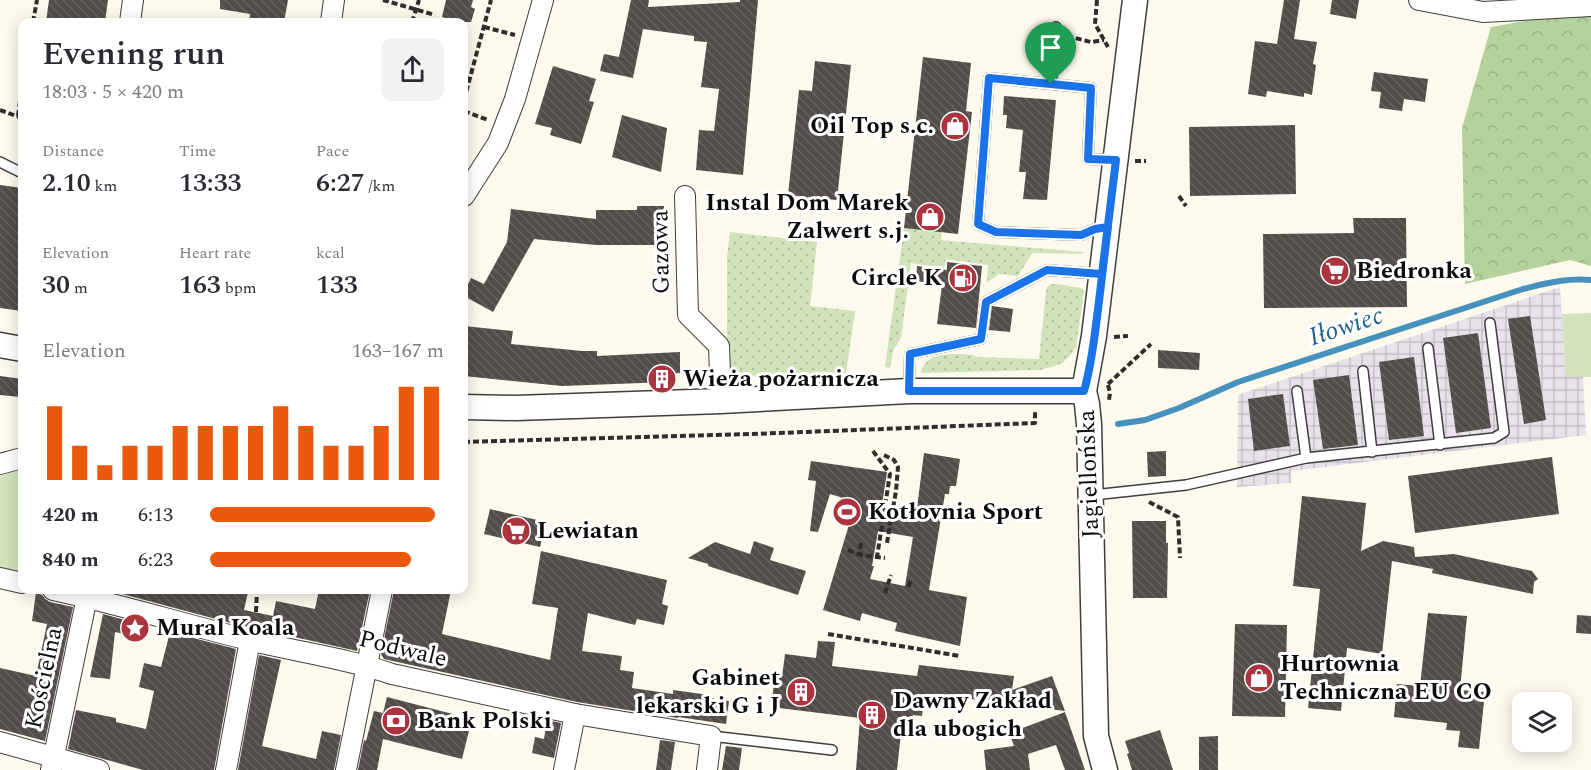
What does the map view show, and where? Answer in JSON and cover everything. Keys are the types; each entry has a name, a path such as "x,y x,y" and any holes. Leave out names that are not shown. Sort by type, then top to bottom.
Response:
{"street":[{"path":"131,18 133,0"},
{"path":"332,18 334,0"},
{"path":"468,190 498,143 515,99 543,0"},
{"name":"Jagiellońska","path":"1105,770 1096,736 1089,424 1084,391 1102,274 1135,0"},
{"path":"1419,0 1483,12 1591,6"},
{"name":"Gazowa","path":"685,196 688,315 719,346 721,402"},
{"path":"0,345 18,347"},
{"path":"468,407 516,408 721,402 909,391 1084,391"},
{"path":"0,464 18,459"},
{"path":"0,578 18,582"},
{"name":"Podwale","path":"72,594 392,674 575,714 711,736"},
{"path":"346,770 381,594"},
{"name":"Kościelna","path":"53,763 87,597"},
{"path":"226,770 250,640"},
{"path":"564,770 575,714"},
{"path":"707,770 711,736"},
{"path":"0,742 53,763 99,770"}],"lane":[{"path":"1051,84 1055,30"},
{"path":"1108,227 1081,235 996,232 978,224 989,78 1091,88 1088,159 1116,160"},
{"path":"0,162 18,171"},
{"path":"909,391 910,354 981,339 986,302 1047,270 1102,274"},
{"path":"1090,495 1186,485 1306,458 1494,438 1504,432 1490,323"},
{"path":"1428,348 1440,445"},
{"path":"1363,371 1372,452"},
{"path":"1297,391 1306,458"},
{"path":"711,736 832,750"}],"path":[{"path":"34,18 37,0"},
{"path":"383,0 435,15"},
{"path":"413,18 419,0"},
{"path":"468,85 491,0"},
{"path":"483,27 516,36"},
{"path":"1055,30 1091,42 1104,40"},
{"path":"0,110 18,116"},
{"path":"468,112 489,120"},
{"path":"1179,196 1186,206"},
{"path":"1107,337 1128,336"},
{"path":"1108,384 1151,344"},
{"path":"1104,407 1109,400 1110,393 1106,374"},
{"path":"468,442 1035,423 1035,391"},
{"path":"873,451 890,474 877,557"},
{"path":"884,455 894,460 898,467 897,491 886,543"},
{"path":"1130,491 1178,517 1180,558"},
{"path":"860,555 861,543"},
{"path":"848,550 860,555 885,558"},
{"path":"885,593 891,575"},
{"path":"909,587 910,580"},
{"path":"256,612 257,594"},
{"path":"828,634 960,656"}],"shaded area":[{"path":"1560,287 1566,376 1583,377 1586,435 1291,471 1291,483 1237,487 1238,395"}],"green space":[{"path":"1591,9 1591,266 1570,260 1465,284 1462,128 1491,27"},
{"path":"904,228 942,232 941,240 1085,252 1080,254 1032,253 1018,276 999,274 987,283 988,265 946,259 944,268 911,263 901,337 893,351 890,368 885,367"},
{"path":"730,232 817,242 810,306 855,311 846,373 735,377 727,366 727,257"},
{"path":"1051,284 1081,288 1084,292 1076,347 1061,364 1040,370 921,373 928,360 942,355 1039,359 1046,292 1047,287"},
{"path":"1591,313 1591,377 1566,377 1562,314"},
{"path":"18,470 18,570 0,567 0,476"}],"building":[{"path":"49,0 108,0 106,18 47,18"},
{"path":"220,0 288,0 285,18 250,18 250,14 220,9"},
{"path":"446,0 473,0 471,7 475,9 471,22 468,22 468,18 442,17"},
{"path":"631,0 649,0 648,7 758,0 743,175 696,170 699,130 714,131 719,89 701,87 707,42 694,41 694,36 643,29 633,78 600,71 604,54 619,57"},
{"path":"1284,0 1300,0 1294,39 1317,42 1313,64 1316,65 1312,95 1304,93 1304,97 1267,91 1266,97 1248,94 1255,41 1277,44"},
{"path":"1332,0 1359,0 1356,19 1330,14"},
{"path":"923,57 971,63 966,111 972,112 958,234 904,228"},
{"path":"815,61 851,65 837,200 824,199 823,207 803,205 804,197 788,195 799,90 812,91"},
{"path":"553,66 596,79 589,101 594,102 581,144 550,135 552,128 535,124"},
{"path":"1374,72 1428,79 1425,102 1404,99 1402,111 1379,108 1381,92 1371,91"},
{"path":"1004,96 1056,100 1047,200 1023,199 1026,172 1019,172 1023,130 1006,128 1007,115 1003,115"},
{"path":"622,115 667,128 661,172 612,157"},
{"path":"1295,125 1296,194 1190,196 1189,127"},
{"path":"0,185 18,187 18,310 0,308"},
{"path":"637,206 664,206 664,245 596,245 534,239 493,312 468,298 468,284 471,278 484,284 507,242 511,209 596,219 596,210 637,210"},
{"name":"Biedronka","path":"1353,218 1406,218 1407,307 1264,308 1263,234 1354,233"},
{"path":"947,262 982,266 976,328 937,324 942,285 916,281 917,266 947,270"},
{"path":"992,306 1013,309 1010,332 989,330"},
{"path":"1530,316 1546,420 1524,424 1508,319"},
{"path":"468,326 513,331 511,344 597,351 597,356 680,352 680,373 667,374 668,382 562,386 468,376"},
{"path":"1478,333 1491,428 1456,433 1443,338"},
{"path":"1158,350 1200,353 1199,370 1158,368"},
{"path":"1414,357 1424,436 1389,440 1379,362"},
{"path":"1349,375 1358,445 1323,449 1313,380"},
{"path":"0,376 18,378 18,397 0,395"},
{"path":"1283,394 1290,446 1254,451 1248,399"},
{"path":"1166,451 1166,476 1148,477 1147,452"},
{"path":"924,453 960,459 956,486 950,486 949,494 945,494 929,590 967,597 960,646 895,631 897,623 862,613 860,621 823,610 856,502 830,494 818,532 810,531 816,481 808,480 811,461 887,472 881,511 916,516","holes":["878,531 913,537 905,586 870,579 874,566 872,566"]},
{"path":"1552,457 1559,514 1415,533 1408,476"},
{"path":"1302,496 1366,503 1361,551 1383,541 1414,547 1415,557 1454,554 1532,571 1538,579 1534,582 1533,594 1432,573 1433,569 1392,561 1382,654 1347,648 1341,711 1308,708 1320,589 1293,586"},
{"path":"490,509 546,522 540,547 484,534"},
{"path":"1132,521 1166,521 1167,598 1133,598"},
{"path":"754,541 774,548 770,560 806,571 798,595 688,558 715,542 750,554"},
{"path":"541,551 667,580 662,604 668,606 664,625 637,619 635,625 588,613 582,651 622,656 620,670 634,672 632,688 673,694 673,690 709,695 709,698 729,701 726,724 577,702 384,659 381,654 393,594 450,594 442,634 550,660 558,608 532,604"},
{"path":"36,594 42,595 50,602 73,607 45,741 0,729 0,668 36,676 47,624 32,621"},
{"path":"122,594 248,594 244,610 273,616 276,601 315,609 318,594 369,594 357,651 227,622"},
{"path":"1428,613 1467,616 1460,690 1485,692 1479,749 1458,747 1460,731 1446,730 1447,723 1394,717 1397,684 1420,686"},
{"path":"103,614 136,623 133,636 115,632 110,679 90,677"},
{"path":"1577,615 1591,616 1591,634 1576,633"},
{"path":"1235,624 1287,625 1285,717 1232,716"},
{"path":"170,632 236,649 214,770 143,770 68,749 76,710 116,718 116,722 146,729 154,691 139,687 144,663 161,667"},
{"path":"818,641 835,642 832,666 917,676 919,665 1014,676 1012,690 1052,676 1065,711 931,694 930,700 924,699 922,716 913,715 911,725 902,724 897,770 856,770 860,718 771,707 775,676 782,677 785,654 816,658"},
{"path":"259,655 281,660 262,746 316,759 322,731 341,735 334,770 238,770"},
{"path":"387,697 472,719 462,759 383,739 377,770 358,770 364,740 366,741 374,711 383,713"},
{"path":"1065,712 1085,770 1065,770 1056,745 1028,754 1030,770 986,770 984,750 1014,746 1009,733"},
{"path":"547,720 561,723 554,758 532,753 535,737 544,739"},
{"path":"1160,730 1173,770 1132,770 1125,741"},
{"path":"1218,736 1218,770 1199,770 1199,737"},
{"path":"660,740 675,742 671,770 656,770"},
{"path":"726,746 742,748 739,770 722,770"}],"waterway":[{"name":"Iłowiec","path":"1118,424 1145,420 1238,382 1523,289 1565,280 1591,280"}],"place":[{"name":"Oil Top s.c.","path":"955,126"},
{"name":"Instal Dom Marek Zalwert s.j.","path":"930,217"},
{"name":"Biedronka","path":"1335,271"},
{"name":"Circle K","path":"963,278"},
{"name":"Wieża pożarnicza","path":"662,379"},
{"name":"Kotłovnia Sport","path":"847,512"},
{"name":"Lewiatan","path":"516,531"},
{"name":"Mural Koala","path":"135,628"},
{"name":"Hurtownia Techniczna EU CO","path":"1259,678"},
{"name":"Gabinet lekarski G i J","path":"801,692"},
{"name":"Dawny Zakład dla ubogich","path":"872,715"},
{"name":"Bank Polski","path":"396,721"}],"route":[{"path":"1051,84 989,78 978,224 996,232 1081,235 1108,227 1102,274 1094,336 1084,391 909,391 910,354 981,339 986,302 1047,270 1102,274 1108,227 1116,160 1088,159 1091,88 1051,84"}]}
